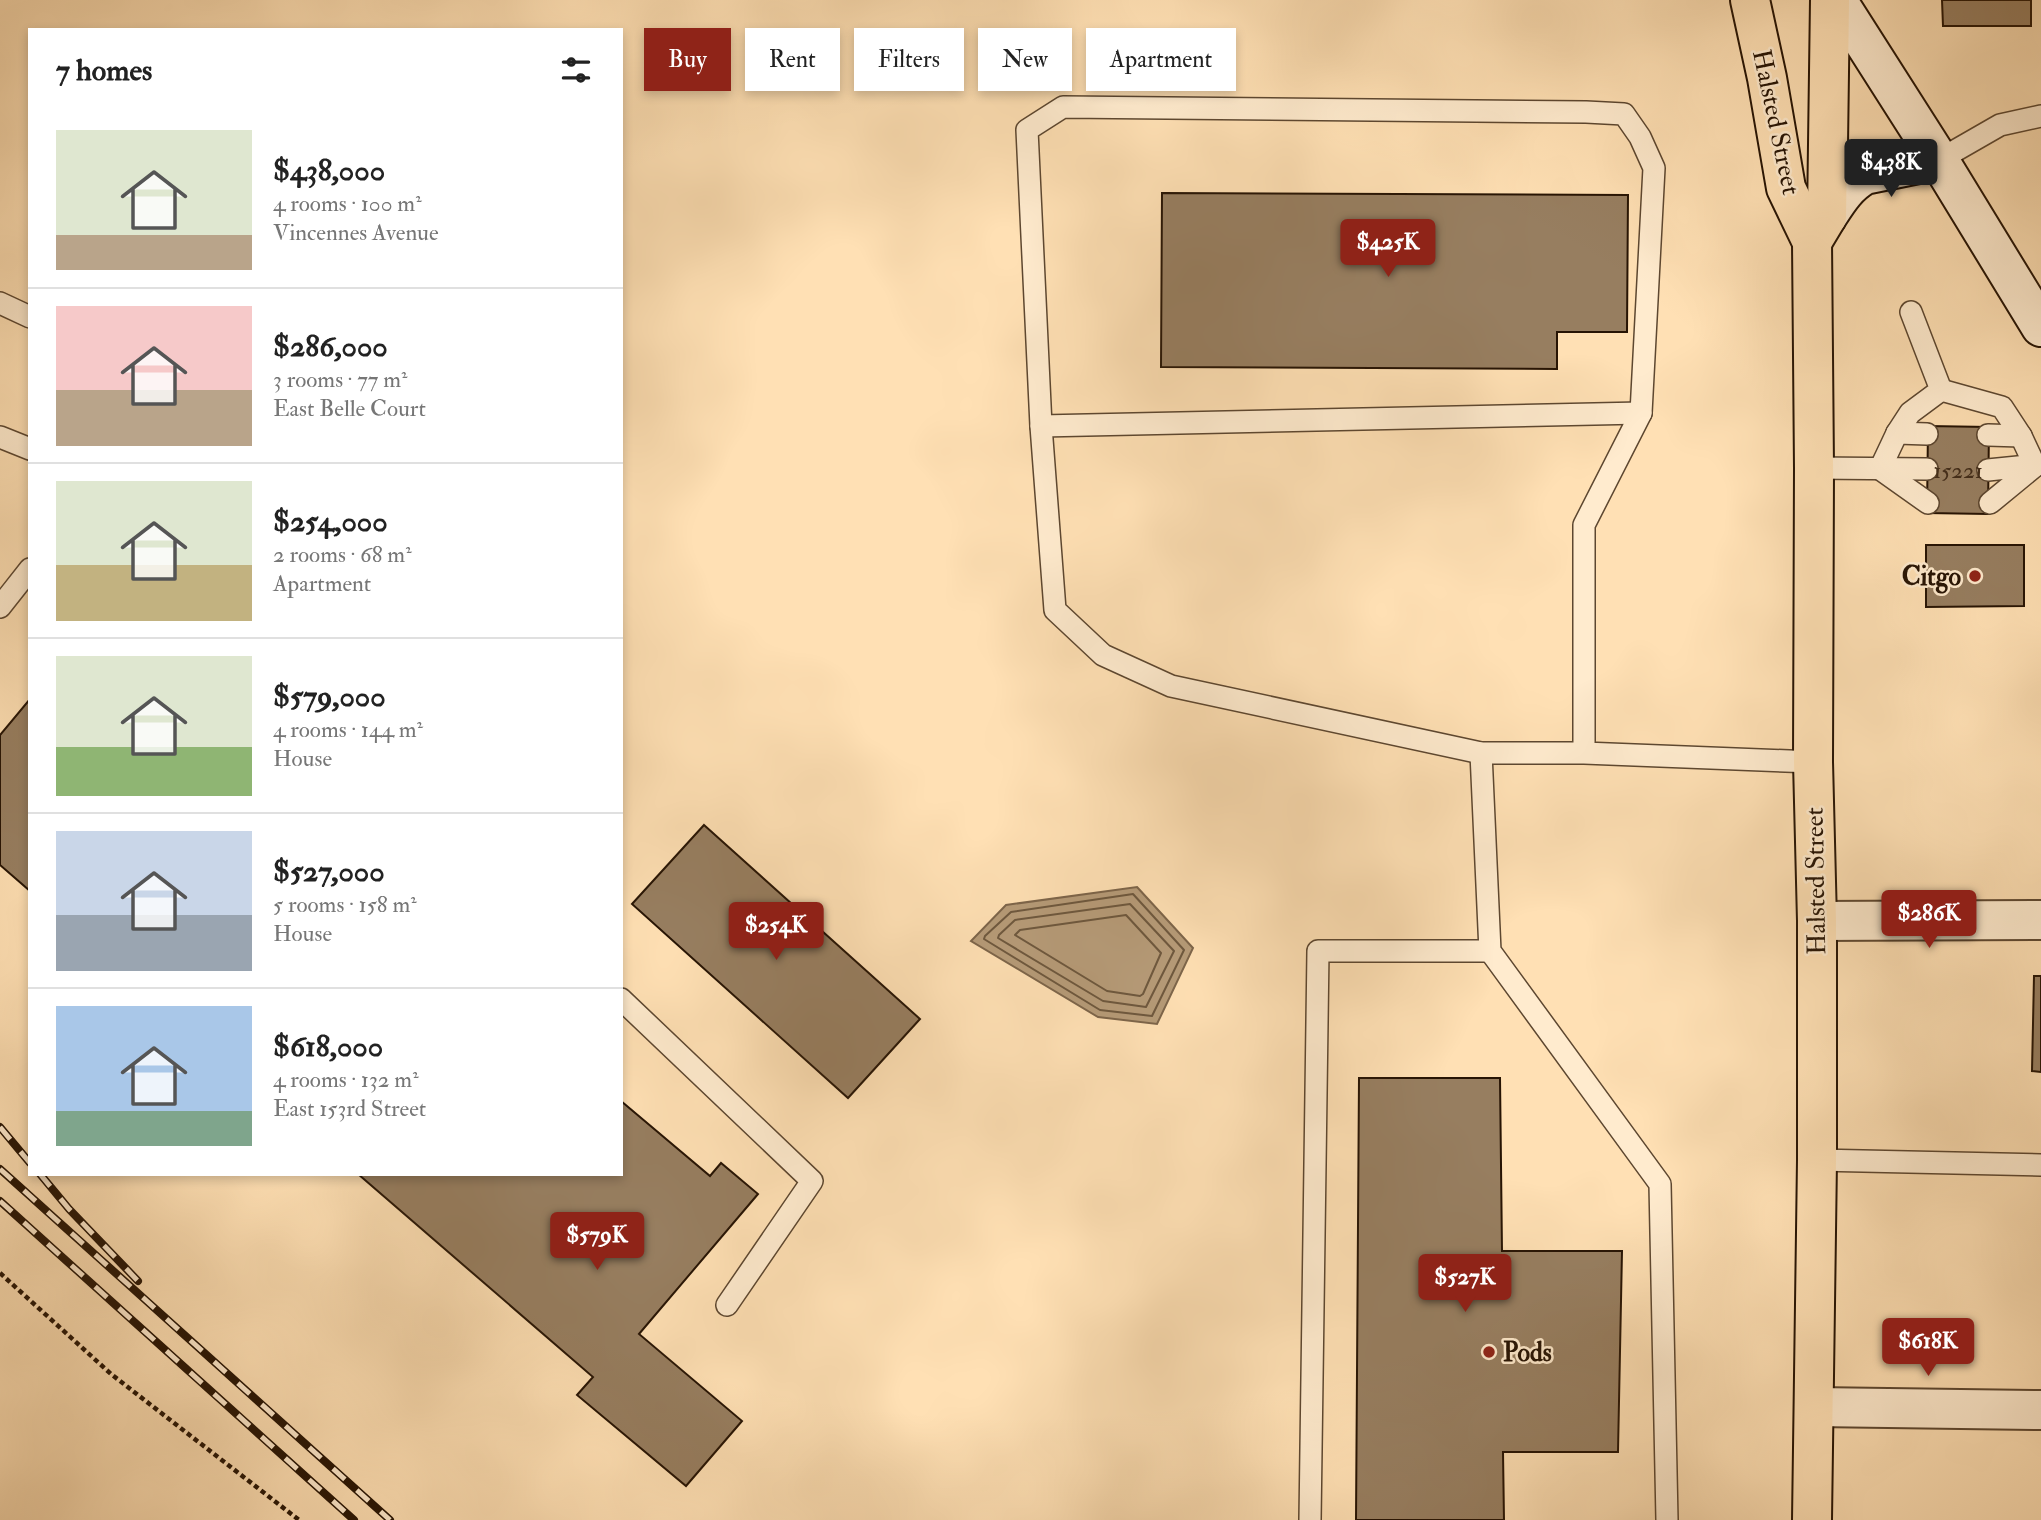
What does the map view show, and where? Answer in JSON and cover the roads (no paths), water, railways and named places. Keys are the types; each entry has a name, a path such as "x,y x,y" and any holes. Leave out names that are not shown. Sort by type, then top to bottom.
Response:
{"main road":[{"name":"Halsted Street","path":"1750,0 1786,188 1820,230"},
{"name":"Halsted Street","path":"1812,1520 1817,1160 1817,921 1813,762 1814,468 1820,230 1830,0"}],"street":[{"path":"1837,0 2041,327"},
{"path":"1820,230 1854,181 1865,175 1939,160"},
{"path":"1817,921 2041,920"},
{"path":"1815,1407 2041,1410"}],"lane":[{"path":"1584,753 1584,525 1641,413 1654,168 1640,137 1624,114 1063,107 1027,130 1041,426 1055,610 1103,655 1171,686 1482,753 1584,753 1813,762"},
{"path":"1939,160 2000,125 2041,116"},
{"path":"0,303 28,316"},
{"path":"1911,312 1941,390"},
{"path":"1880,470 1910,413 1941,390"},
{"path":"1941,390 2002,407 2039,469"},
{"path":"1041,426 1641,413"},
{"path":"1898,433 1927,434"},
{"path":"1988,435 2021,436"},
{"path":"0,437 28,448"},
{"path":"1814,468 1927,470"},
{"path":"1987,470 2039,469"},
{"path":"1990,502 2039,469"},
{"path":"1880,470 1928,502"},
{"path":"0,607 28,572"},
{"path":"1482,753 1490,951 1660,1184 1667,1520"},
{"path":"1310,1520 1318,951 1490,951"},
{"path":"623,1001 812,1181 727,1305"},
{"path":"1817,1160 2041,1165"}],"water":[{"path":"1137,887 1193,948 1157,1024 1098,1017 971,941 1006,905"}],"railway":[{"path":"0,1127 28,1161"},
{"path":"0,1169 390,1520"},
{"path":"42,1176 69,1209 138,1281"},
{"path":"0,1201 354,1520"}],"place":[{"name":"Citgo","path":"1975,576"},
{"name":"Pods","path":"1489,1352"}]}
